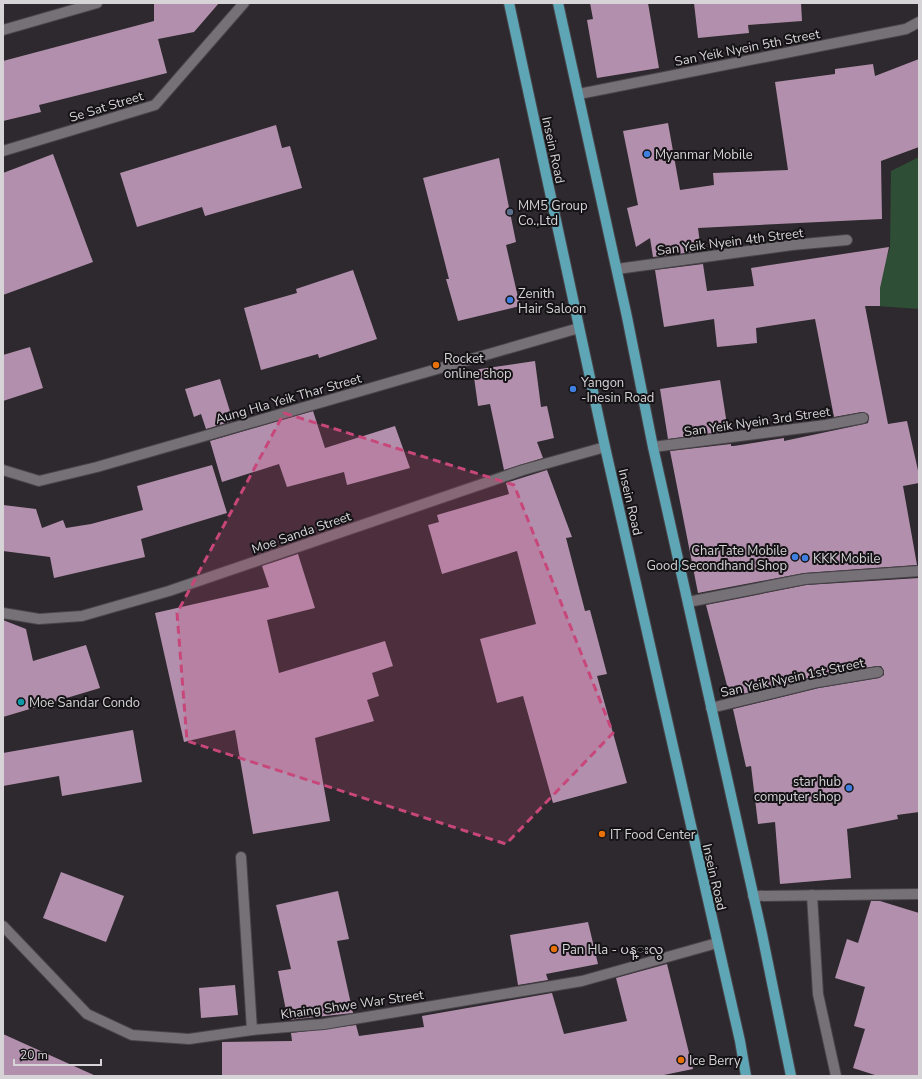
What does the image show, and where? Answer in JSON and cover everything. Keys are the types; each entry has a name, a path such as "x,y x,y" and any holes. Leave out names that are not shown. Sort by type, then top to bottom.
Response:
{"main road":[{"name":"Insein Road","path":"509,3 605,447 740,1041 746,1076"},
{"path":"558,3 617,269 653,447 753,896 791,1076"}],"street":[{"path":"3,30 97,3"},
{"name":"Se Sat Street","path":"3,151 155,105 244,3"},
{"name":"San Yeik Nyein 5th Street","path":"579,94 906,29 919,22"},
{"name":"San Yeik Nyein 4th Street","path":"617,269 792,245 847,240"},
{"name":"Aung Hla Yeik Thar Street","path":"3,470 39,481 97,467 579,328"},
{"name":"San Yeik Nyein 3rd Street","path":"653,447 826,425 863,418"},
{"name":"Moe Sanda Street","path":"3,612 39,619 82,616 169,590 522,470 605,447"},
{"path":"688,602 805,578 919,571"},
{"name":"San Yeik Nyein 1st Street","path":"711,708 818,682 878,672"},
{"path":"241,858 252,1030"},
{"path":"753,896 919,894"},
{"path":"812,895 818,994 836,1076"},
{"name":"Khaing Shwe War Street","path":"3,926 87,1014 132,1035 189,1040 252,1030 324,1024 582,981 717,943"}],"highlighted area":[{"path":"284,413 514,485 613,733 506,844 187,741 177,613"}],"green space":[{"path":"919,157 919,309 877,306 876,288 890,248 891,171"}],"building":[{"path":"154,3 219,3 194,32 158,39 167,73 39,105 41,112 3,121 3,61 154,21"},
{"path":"590,3 648,3 659,68 597,78 587,20 593,19"},
{"path":"694,3 801,3 802,21 748,25 749,33 698,38"},
{"path":"919,59 919,147 881,161 882,219 698,228 701,251 653,257 650,238 636,247 627,208 638,205 623,131 668,123 680,190 714,185 713,173 788,170 775,82 835,74 835,69 873,64 875,76"},
{"path":"276,125 282,148 290,146 302,188 205,216 202,207 137,227 120,173"},
{"path":"53,154 93,262 3,295 3,173"},
{"path":"499,158 516,242 506,245 520,306 458,321 446,279 449,279 423,178"},
{"path":"889,247 880,288 880,306 865,306 888,424 907,421 919,475 919,483 903,486 917,565 804,573 698,593 670,451 731,444 731,446 734,446 784,438 784,441 868,423 869,417 868,414 862,412 834,417 815,319 756,328 757,343 717,347 714,319 664,327 655,270 703,264 707,291 754,286 751,268"},
{"path":"353,270 377,339 319,358 318,354 261,370 244,308 297,293 296,289"},
{"path":"30,347 43,388 3,401 3,355"},
{"path":"535,361 541,407 547,406 554,438 537,442 543,458 504,470 490,404 478,406 473,370"},
{"path":"220,379 233,421 206,429 201,414 194,417 185,389"},
{"path":"720,380 728,431 668,439 660,389"},
{"path":"313,411 325,448 395,426 410,468 347,485 344,472 287,487 279,464 222,482 210,441"},
{"path":"212,465 227,513 141,539 145,557 54,578 50,557 3,551 3,505 36,509 42,528 63,520 66,528 91,524 143,510 137,486"},
{"path":"547,470 572,537 566,538 585,611 590,610 607,674 597,676 627,783 553,803 523,696 497,703 480,639 536,624 517,551 442,574 428,525 439,522 437,515 509,494 506,483"},
{"path":"298,554 315,608 267,620 279,673 385,641 393,666 372,673 379,696 367,700 374,721 315,738 330,821 253,834 235,730 184,742 155,613 269,587 262,566"},
{"path":"919,578 919,812 897,815 898,819 847,829 851,878 780,884 775,822 758,824 751,766 746,767 733,709 819,688 879,678 884,675 884,671 881,666 877,666 817,676 730,697 706,605 806,585"},
{"path":"3,620 26,629 33,661 86,645 100,688 3,717"},
{"path":"133,730 142,782 62,796 59,776 3,786 3,753"},
{"path":"61,872 124,896 106,942 43,918"},
{"path":"338,891 349,939 337,941 353,1013 288,1020 278,971 291,969 276,905"},
{"path":"871,901 880,901 919,913 919,1076 878,1076 853,1068 865,1029 854,1026 865,987 835,978 847,939 858,943"},
{"name":"Pan Hla - ပန္းလွ","path":"588,922 598,964 546,974 548,980 518,985 510,935"},
{"path":"667,964 693,1069 659,1076 222,1076 222,1042 292,1041 291,1033 356,1025 359,1036 424,1027 422,1016 552,993 564,1034 627,1021 616,978"},
{"path":"235,985 238,1015 201,1018 199,988"},
{"path":"3,1034 96,1076 3,1076"}],"place":[{"name":"Myanmar Mobile","path":"647,154"},
{"name":"MM5 Group Co.,Ltd","path":"510,212"},
{"name":"Zenith Hair Saloon","path":"510,300"},
{"name":"Rocket online shop","path":"436,365"},
{"name":"Yangon -Inesin Road","path":"573,389"},
{"name":"CharTate Mobile Good Secondhand Shop","path":"795,557"},
{"name":"KKK Mobile","path":"805,558"},
{"name":"Moe Sandar Condo","path":"21,702"},
{"name":"star hub computer shop","path":"849,788"},
{"name":"IT Food Center","path":"602,834"},
{"name":"Pan Hla - ပန္းလွ","path":"554,949"},
{"name":"Ice Berry","path":"681,1060"}]}
